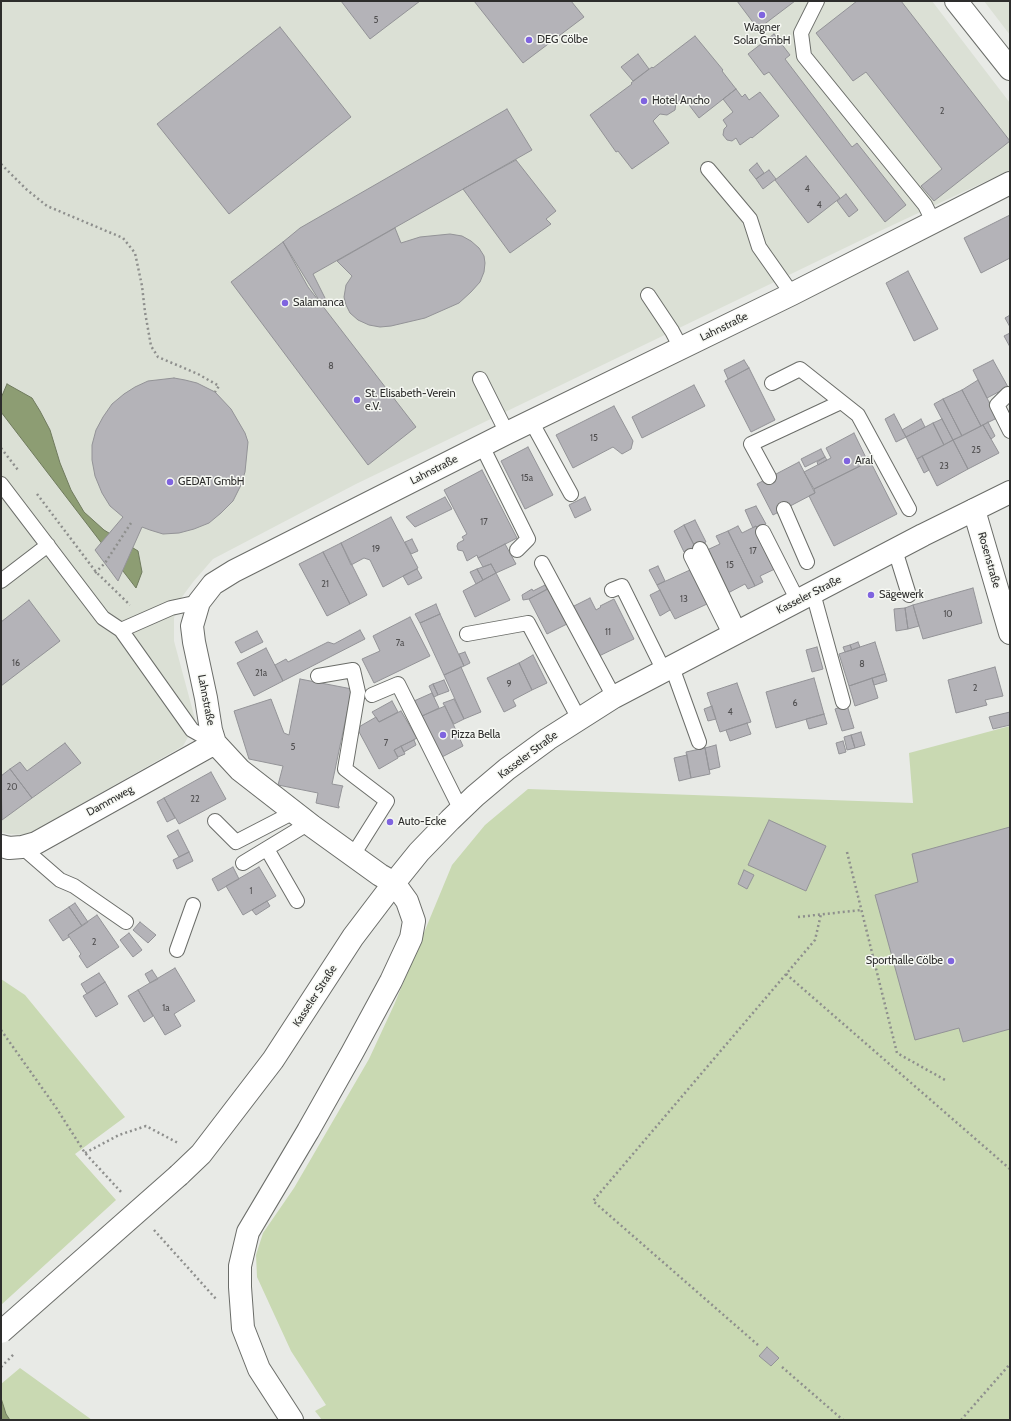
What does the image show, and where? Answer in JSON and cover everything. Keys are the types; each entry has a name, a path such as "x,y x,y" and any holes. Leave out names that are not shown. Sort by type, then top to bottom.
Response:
{"street":[{"path":"956,1 1010,70"},
{"name":"Lahnstraße","path":"394,883 380,875 301,818 240,770 215,743 211,730 192,626 199,602 213,584 234,571 507,433 792,294 1010,183"},
{"name":"Kasseler Straße","path":"1,1332 201,1154 273,1060 353,937 394,883 419,852 461,810 508,769 579,719 614,697 895,550 1010,492"},
{"name":"Rosenstraße","path":"974,510 1004,591 1010,633"},
{"name":"Dammweg","path":"12,846 36,843 215,743"},
{"path":"292,1420 259,1369 243,1328 240,1266 248,1232 308,1131 352,1052 391,981 411,938 414,921 407,901 394,883"}],"lane":[{"path":"817,1 801,33 804,56 924,205 933,221"},
{"path":"708,169 750,219 759,247 792,294"},
{"path":"648,295 672,331 681,348"},
{"path":"772,383 800,369 858,415 909,509"},
{"path":"480,379 507,433"},
{"path":"1008,394 997,405 1010,431"},
{"path":"769,478 751,444 842,402"},
{"path":"531,421 571,494"},
{"path":"482,446 528,539 517,550"},
{"path":"1,484 103,618 121,630 192,730 215,743"},
{"path":"784,509 807,562"},
{"path":"764,532 805,597 843,702"},
{"path":"1,581 48,545"},
{"path":"895,550 909,595"},
{"path":"696,552 735,634"},
{"path":"542,563 614,697"},
{"path":"612,590 622,586 668,669 699,742"},
{"path":"121,630 171,608 199,602"},
{"path":"467,634 528,623 579,719"},
{"path":"318,676 353,670 358,692 345,769 387,801 353,856"},
{"path":"372,695 398,684 461,810"},
{"path":"215,821 236,842 301,818"},
{"path":"243,863 267,849 301,818"},
{"path":"12,846 60,880 74,886 126,922"},
{"path":"267,849 297,901"},
{"path":"177,950 194,905"}],"path":[{"path":"1,164 26,190 47,206 123,238 135,253 142,286 151,346 158,357 198,374 219,386 215,392"},
{"path":"1,448 20,473"},
{"path":"35,492 96,572 130,605 136,602"},
{"path":"105,563 131,523"},
{"path":"847,852 897,1053 947,1081"},
{"path":"798,917 861,910"},
{"path":"758,1345 593,1201 815,940 821,914"},
{"path":"786,974 1010,1169"},
{"path":"1,1030 85,1153 122,1194"},
{"path":"85,1153 119,1135 146,1126 201,1154"},
{"path":"151,1227 219,1301"},
{"path":"961,1420 1010,1364"},
{"path":"782,1366 843,1420"}],"shaded area":[{"path":"1,1 932,1 1010,103 1010,170 880,231 356,484 213,559 179,601 174,618 174,641 195,719 192,730 183,746 27,835 8,834 1,832"},
{"path":"984,1 1010,1 1010,35"},
{"path":"7,384 32,398 40,411 50,430 60,463 71,490 84,512 104,530 138,551 142,572 136,588 1,412 1,398"},
{"path":"1010,726 1010,1420 322,1420 315,1411 326,1405 291,1351 257,1277 256,1255 263,1233 294,1188 369,1059 394,1005 452,865 485,825 528,789 913,803 909,753"},
{"path":"1,979 25,995 125,1117 75,1154 116,1200 1,1305"},
{"path":"20,1368 92,1420 10,1420 6,1414 1,1398 1,1384"},
{"path":"1,1398 6,1414 10,1420 1,1420"}],"building":[{"path":"341,1 420,1 370,39"},
{"name":"DEG Cölbe","path":"474,1 571,1 584,17 523,63"},
{"name":"Wagner Solar GmbH","path":"737,1 795,1 758,29"},
{"path":"857,1 901,1 1010,141 934,201 921,186 942,169 866,72 853,81 816,33"},
{"path":"280,27 351,117 229,214 157,124"},
{"path":"774,34 790,55 785,59 852,147 857,143 906,205 885,222 769,72 764,75 748,54"},
{"name":"Hotel Ancho","path":"695,36 723,70 722,71 736,89 699,118 683,97 676,103 675,110 667,115 660,114 653,121 669,143 632,169 618,151 616,152 590,115"},
{"path":"638,54 649,69 633,81 621,67"},
{"path":"736,89 742,97 745,94 749,100 760,92 779,116 752,138 751,137 740,145 736,138 732,141 727,140 723,135 724,129 727,126 723,120 733,112 723,99"},
{"path":"507,109 532,150 313,274 325,298 322,305 283,242 300,228"},
{"path":"806,156 840,198 808,223 775,180"},
{"path":"516,160 556,211 546,219 551,224 510,253 463,189"},
{"path":"757,163 764,173 756,179 749,170"},
{"path":"769,170 776,179 763,189 756,179"},
{"path":"846,194 858,210 849,217 837,201"},
{"path":"1010,215 1010,258 981,273 964,238"},
{"path":"395,228 401,243 420,237 450,234 462,236 471,241 479,248 484,256 484,272 480,282 459,303 425,318 380,327 369,325 358,320 350,313 344,297 346,285 352,276 337,261"},
{"path":"283,242 308,287 416,427 368,465 231,282"},
{"path":"908,271 938,329 914,341 886,283"},
{"path":"1010,315 1010,327 1005,318"},
{"path":"1010,333 1010,347 1004,336"},
{"path":"744,360 749,368 728,379 724,370"},
{"path":"993,360 1008,387 987,398 973,370"},
{"path":"749,368 775,420 751,432 725,381"},
{"name":"GEDAT GmbH","path":"174,378 197,383 215,392 231,409 245,433 248,442 245,472 233,501 209,523 179,533 163,534 142,527 118,581 95,550 123,517 110,506 102,493 95,476 92,460 92,445 96,430 112,404 124,394 148,381"},
{"path":"978,380 997,418 981,426 962,390"},
{"path":"694,385 705,406 642,438 632,417"},
{"path":"962,390 981,426 962,436 943,399"},
{"path":"943,399 962,436 953,440 934,404"},
{"path":"614,406 633,441 631,449 622,454 613,447 573,468 556,435"},
{"path":"894,414 906,437 896,442 885,419"},
{"path":"921,419 925,427 906,437 902,430"},
{"path":"942,419 953,440 944,445 933,423"},
{"path":"988,422 995,436 991,439 983,425"},
{"path":"933,423 944,445 917,459 906,437"},
{"path":"983,425 999,453 968,469 953,440"},
{"name":"Aral","path":"854,433 868,462 814,489 804,472 831,458 826,448"},
{"path":"953,440 968,469 937,486 922,456"},
{"path":"528,447 553,495 525,509 501,461"},
{"path":"821,449 825,457 805,467 801,459"},
{"path":"922,456 929,470 924,473 917,459"},
{"path":"825,457 827,460 818,465 817,462"},
{"path":"868,457 897,514 834,546 809,496 815,493 814,489 868,462 866,458"},
{"path":"799,462 815,493 773,515 757,484"},
{"path":"482,470 517,538 478,558 477,555 467,561 463,551 458,550 457,546 458,543 464,540 462,537 467,534 444,490"},
{"path":"445,497 452,509 415,527 406,517"},
{"path":"585,497 591,510 575,518 569,505"},
{"path":"756,506 766,524 758,528 756,526 753,528 745,510"},
{"path":"391,517 418,568 383,587 370,560 364,558 351,565 341,543"},
{"path":"695,520 706,542 695,547 684,525"},
{"path":"684,525 695,547 684,552 674,531"},
{"path":"738,526 742,533 756,526 777,568 760,576 763,582 755,586 728,531"},
{"path":"728,531 755,586 748,589 745,584 728,593 707,550 720,544 716,536"},
{"path":"412,539 418,551 411,554 405,542"},
{"path":"341,543 367,595 350,604 323,552"},
{"path":"505,544 516,564 496,573 491,564 483,567 478,558"},
{"path":"323,552 350,604 327,616 299,564"},
{"path":"491,564 496,573 483,580 477,569"},
{"path":"658,566 665,581 657,585 649,570"},
{"path":"417,569 422,578 408,585 403,576"},
{"path":"477,569 483,580 476,584 470,572"},
{"path":"690,570 707,604 675,619 657,585"},
{"path":"496,573 510,600 475,617 463,591"},
{"path":"545,585 547,589 529,599 523,600 522,595 532,589 533,591"},
{"path":"973,588 982,623 923,639 913,605"},
{"path":"548,589 567,624 547,634 529,599"},
{"path":"660,590 670,610 660,616 650,595"},
{"path":"590,598 596,610 601,607 600,606 614,599 634,639 597,657 572,607"},
{"path":"29,600 60,641 1,686 1,622"},
{"path":"436,604 440,614 420,623 415,614"},
{"path":"913,605 919,626 908,629 905,608"},
{"path":"905,608 908,629 896,631 894,609"},
{"path":"440,614 464,666 444,675 420,623"},
{"path":"410,617 430,656 374,683 362,659 380,651 373,636"},
{"path":"360,630 365,639 283,681 275,665 286,659 288,662 328,642 334,644"},
{"path":"257,631 263,642 241,653 235,642"},
{"path":"858,642 860,647 852,650 850,645"},
{"path":"875,642 885,674 849,686 839,654"},
{"path":"850,645 852,650 845,652 843,647"},
{"path":"817,647 823,669 812,672 806,650"},
{"path":"266,648 283,681 254,696 237,663"},
{"path":"465,652 470,663 464,666 459,654"},
{"path":"533,655 547,683 532,690 519,663"},
{"path":"519,663 532,690 513,700 516,706 504,712 487,678"},
{"path":"461,667 481,712 464,719 444,675"},
{"path":"995,667 1003,696 985,700 987,705 956,713 948,680"},
{"path":"885,674 887,681 874,685 872,678"},
{"path":"814,678 824,714 776,728 766,692"},
{"path":"872,678 878,698 855,706 849,686"},
{"path":"300,679 352,689 332,784 343,786 338,806 339,808 316,803 318,793 278,785 283,766 249,759 234,711 271,699 284,733 289,735"},
{"path":"444,680 449,691 438,695 433,684"},
{"path":"737,683 751,722 720,732 707,693"},
{"path":"433,684 438,695 434,697 429,686"},
{"path":"432,693 439,708 422,716 414,701"},
{"path":"454,699 464,719 454,724 443,703"},
{"path":"392,701 398,712 379,722 372,712"},
{"path":"847,705 854,728 842,731 835,709"},
{"path":"445,706 463,746 442,757 422,716"},
{"path":"712,706 716,719 708,721 704,709"},
{"path":"401,711 417,738 394,750 398,758 379,769 357,728 376,717 379,722"},
{"path":"1010,712 1010,725 993,729 989,717"},
{"path":"824,714 827,724 809,729 806,719"},
{"path":"747,723 751,734 730,741 726,730"},
{"path":"861,732 865,745 855,748 851,735"},
{"path":"851,735 855,748 847,750 844,737"},
{"path":"414,740 416,745 404,752 401,746"},
{"path":"843,741 846,752 839,754 836,743"},
{"path":"65,743 81,763 32,798 10,769 20,762 27,771"},
{"path":"716,745 720,767 709,770 705,748"},
{"path":"401,746 405,754 398,757 394,750"},
{"path":"705,748 710,774 691,778 686,752"},
{"path":"687,755 691,778 679,781 674,758"},
{"path":"10,769 32,798 2,820 1,776"},
{"path":"211,772 226,799 179,824 164,798"},
{"path":"164,798 175,818 167,822 157,802"},
{"path":"769,820 826,846 806,891 748,865"},
{"name":"Sporthalle Cölbe","path":"1010,827 1010,1029 963,1042 959,1028 915,1040 875,895 918,882 912,854"},
{"path":"178,830 189,852 179,857 167,836"},
{"path":"189,852 193,861 177,869 173,860"},
{"path":"233,867 239,879 218,891 212,879"},
{"path":"259,867 276,896 243,915 226,886"},
{"path":"744,870 754,875 747,889 738,884"},
{"path":"267,901 270,906 256,915 252,910"},
{"path":"75,903 88,922 82,926 69,907"},
{"path":"69,907 82,926 68,935 69,937 63,941 49,920"},
{"path":"97,915 119,947 87,968 79,956 81,954 68,935"},
{"path":"140,922 156,935 148,943 133,930"},
{"path":"129,933 142,950 133,957 120,940"},
{"path":"175,968 195,1001 174,1014 181,1026 165,1035 138,990"},
{"path":"152,970 158,979 150,983 145,974"},
{"path":"99,973 105,982 87,994 81,984"},
{"path":"105,982 118,1004 96,1017 83,996"},
{"path":"138,990 153,1016 144,1022 128,996"},
{"path":"767,1347 779,1358 771,1366 759,1356"}],"place":[{"name":"Wagner Solar GmbH","path":"762,15"},
{"name":"DEG Cölbe","path":"529,40"},
{"name":"Hotel Ancho","path":"644,101"},
{"name":"Salamanca","path":"285,303"},
{"name":"St. Elisabeth-Verein e.V.","path":"357,400"},
{"name":"Aral","path":"847,461"},
{"name":"GEDAT GmbH","path":"170,482"},
{"name":"Sägewerk","path":"871,595"},
{"name":"Pizza Bella","path":"443,735"},
{"name":"Auto-Ecke","path":"390,822"},
{"name":"Sporthalle Cölbe","path":"951,961"}]}
